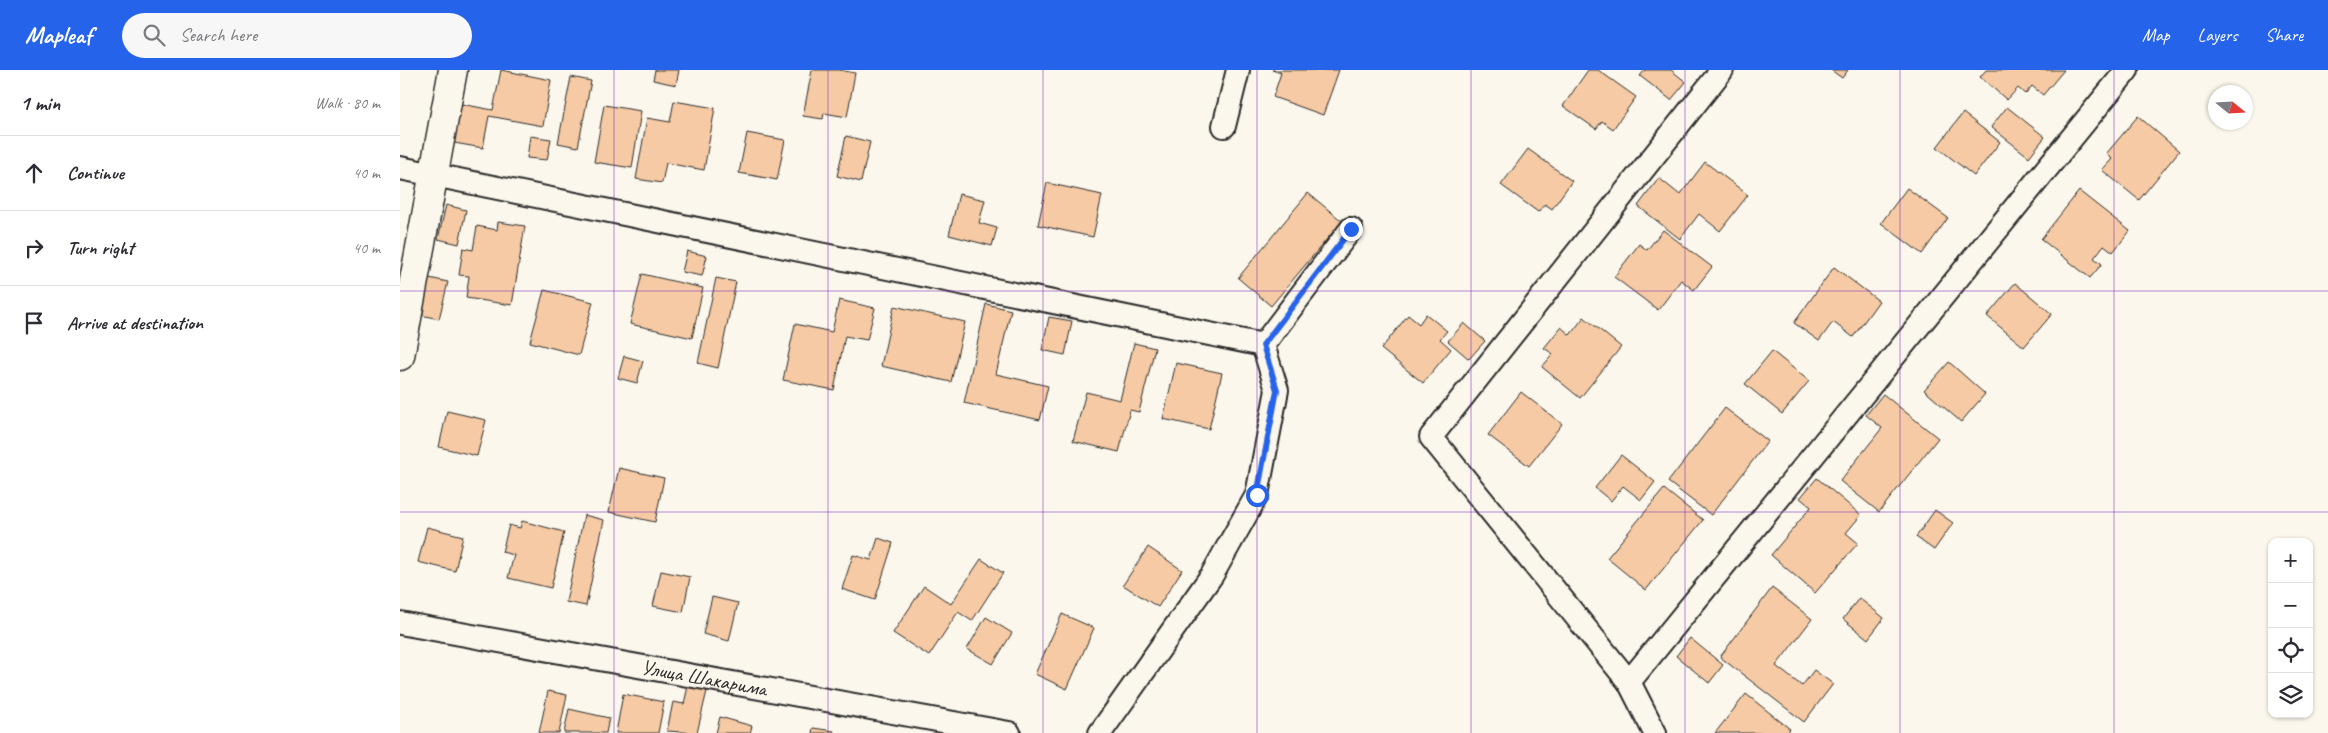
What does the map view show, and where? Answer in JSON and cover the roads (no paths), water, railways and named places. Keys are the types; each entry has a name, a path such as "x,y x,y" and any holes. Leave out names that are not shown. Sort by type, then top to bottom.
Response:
{"street":[{"path":"400,356 453,70"},
{"path":"1224,126 1238,70"},
{"path":"1655,733 1629,682 1431,437 1722,70"},
{"path":"1629,682 2127,70"},
{"path":"400,168 434,173 1263,345"},
{"path":"1263,345 1351,229"},
{"path":"1100,733 1212,575 1257,495 1277,390 1263,345"},
{"name":"Улица Шакарима","path":"400,623 1009,733"}]}
